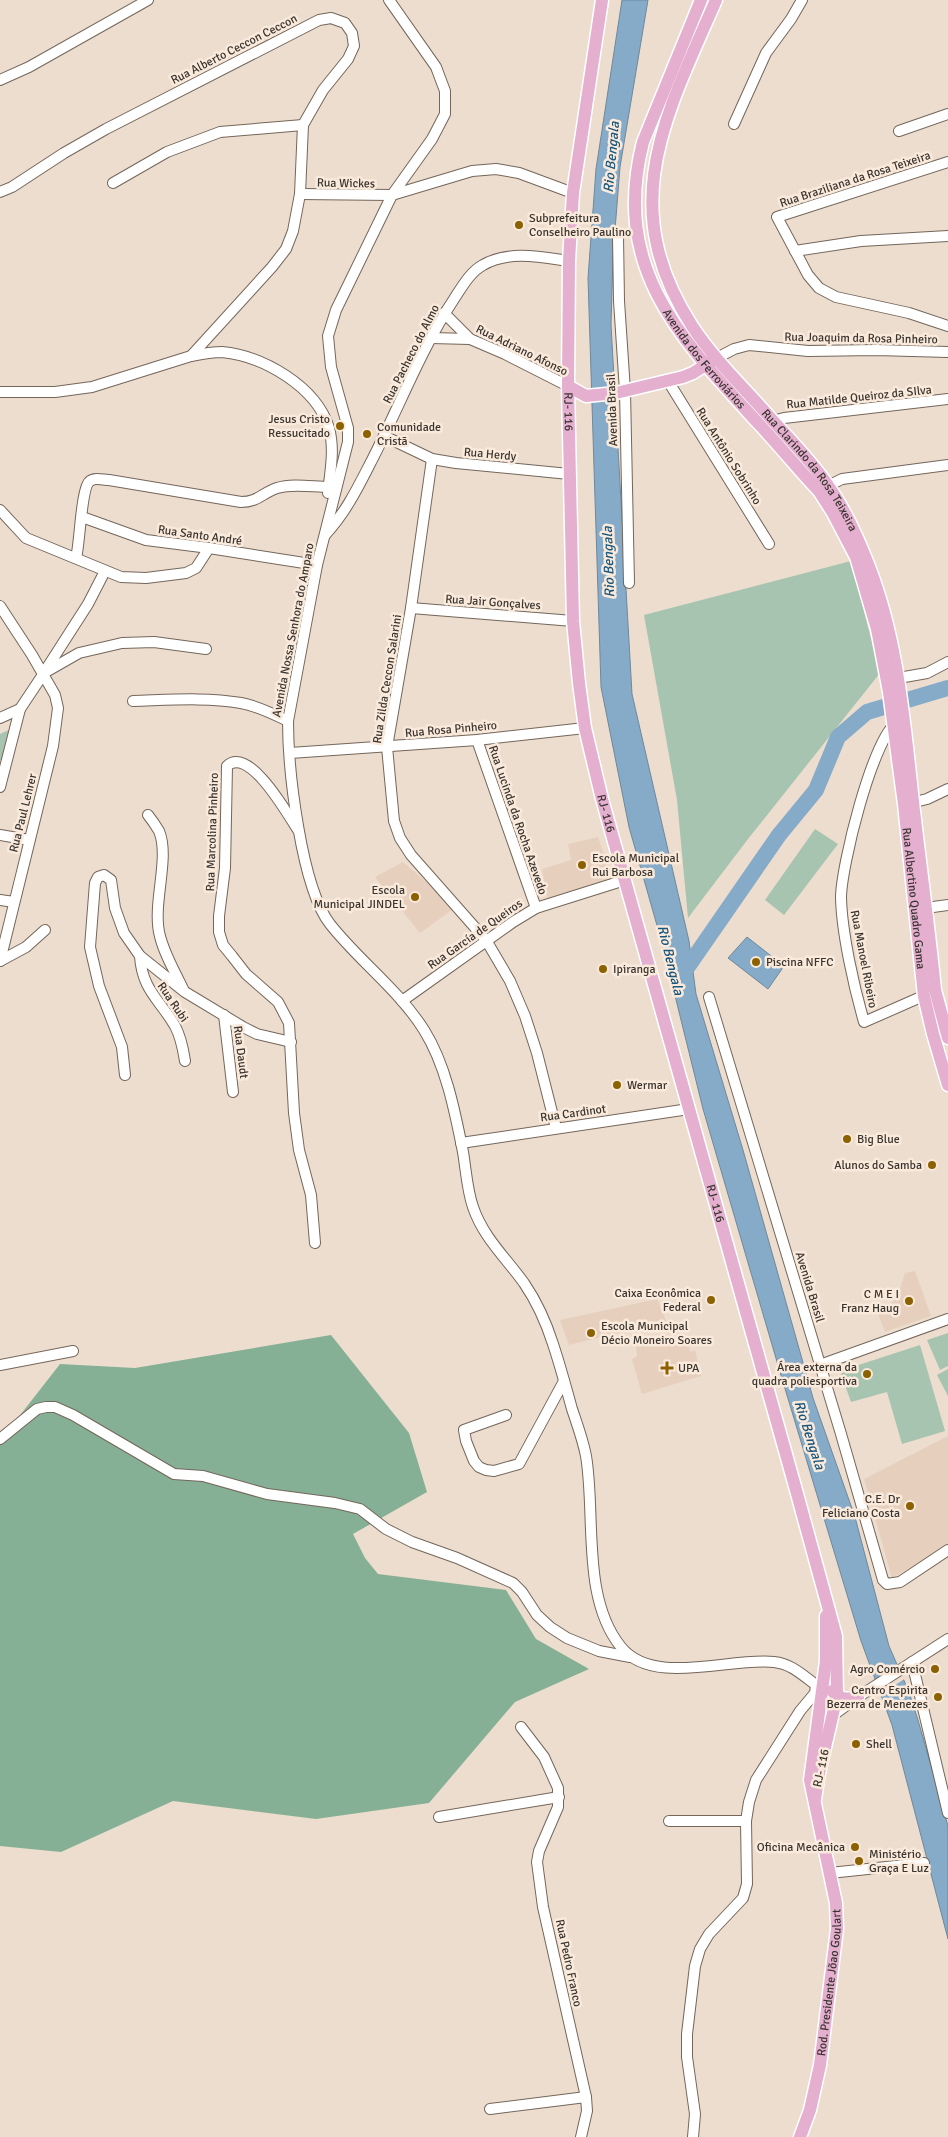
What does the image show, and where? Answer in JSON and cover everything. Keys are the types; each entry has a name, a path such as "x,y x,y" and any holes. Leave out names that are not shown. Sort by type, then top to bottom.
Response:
{"main road":[{"name":"RJ- 116","path":"602,0 574,193 568,261 569,474 573,621 578,684 585,728 602,799 796,1490 825,1601 827,1650 831,1670 819,1687 810,1780 815,1799"},
{"name":"Avenida dos Ferroviários","path":"701,0 643,142 637,166 635,195 639,242 653,288 676,327 706,366 766,422"},
{"name":"Rua Clarindo da Rosa Teixeira","path":"716,0 668,114 659,143 653,176 652,204 658,252 675,297 694,328 766,422 852,524 870,567 887,620 898,714"},
{"path":"568,386 586,396 620,392 693,373 717,358"},
{"name":"Rua Albertino Quadro Gama","path":"898,714 930,993 948,1038"},
{"name":"Rua Albertino Quadro Gama","path":"908,804 926,908 933,1034 948,1085"},
{"path":"831,1670 843,1683 862,1694"},
{"path":"831,1670 827,1683 837,1696 848,1700 862,1694"},
{"name":"RJ- 116","path":"815,1799 819,1773 837,1696"},
{"path":"815,1741 820,1728 832,1716"},
{"name":"Rod. Presidente Jõao Goulart","path":"800,2137 810,2110 820,2065 837,1929 836,1903 815,1799"}],"street":[{"path":"0,80 29,67 148,0"},
{"name":"Avenida Nossa Senhora do Amparo","path":"389,0 436,67 444,91 445,114 432,140 392,195 336,310 328,336 331,367 348,428 348,442 317,565 288,721 300,833 309,874 321,910 336,930 402,1001 424,1030 438,1057 446,1084 461,1143 472,1204 482,1228 524,1283 541,1310 585,1452 590,1485 593,1556 598,1596 608,1628 630,1657 651,1666 675,1669 778,1662 804,1674 819,1687"},
{"path":"734,124 766,53 791,19 802,0"},
{"name":"Rua Alberto Ceccon Ceccon","path":"0,192 12,187 64,153 106,129 319,20 331,18 345,24 352,33 354,46 348,60 323,90 303,125 300,194 293,231 286,248 272,267 191,356"},
{"path":"899,131 948,114"},
{"path":"113,183 166,152 220,132 303,125"},
{"name":"Rua Braziliana da Rosa Teixeira","path":"947,163 777,217 808,275 819,288 836,296 909,313 948,326"},
{"name":"Rua Wickes","path":"300,194 392,195 472,171 496,169 519,173 574,193"},
{"name":"Avenida Brasil","path":"618,236 620,392 629,584"},
{"path":"795,251 861,241 948,236"},
{"name":"Rua Pacheco do Almo","path":"324,535 348,508 384,436 414,368 444,313 469,277 482,265 500,258 528,256 568,261"},
{"name":"Rua Adriano Afonso","path":"444,313 470,339 505,354 568,386"},
{"path":"431,338 470,339"},
{"name":"Rua Joaquim da Rosa Pinheiro","path":"717,358 734,348 749,345 808,351 948,352"},
{"path":"0,392 55,392 92,387 191,356 220,352 258,360 292,380 316,404 329,428 333,452 324,535"},
{"name":"Rua Antônio Sobrinho","path":"668,381 769,544"},
{"name":"Rua Matilde Queiroz da SIlva","path":"766,422 948,399"},
{"name":"Rua Herdy","path":"384,436 432,459 569,474"},
{"name":"Rua Zilda Ceccon Salarini","path":"432,459 411,608 387,747 394,821 400,838 431,879 486,940 510,981 525,1016 537,1053 556,1128"},
{"path":"823,488 842,478 948,465"},
{"path":"76,558 85,488 88,482 97,479 240,502 257,500 277,488 289,486 329,488"},
{"path":"0,510 26,538 121,576 146,578 186,573 196,568 209,548"},
{"name":"Rua Santo André","path":"82,517 136,538 317,565"},
{"path":"0,788 20,710 88,604 105,571"},
{"name":"Rua Jair Gonçalves","path":"411,608 573,621"},
{"name":"Rua Paul Lehrer","path":"0,961 53,746 58,708 55,695 32,655 1,612"},
{"path":"43,674 79,653 122,643 154,642 206,649"},
{"path":"894,684 927,674 948,662"},
{"path":"133,701 212,700 235,702 262,709 288,721"},
{"path":"0,718 20,710"},
{"name":"Rua Manoel Ribeiro","path":"898,714 884,736 865,788 844,872 841,897 843,924 864,1022 930,993"},
{"name":"Rua Rosa Pinheiro","path":"290,753 477,740 585,728"},
{"name":"Rua Lucinda da Rocha Azevedo","path":"477,740 536,908"},
{"name":"Rua Marcolina Pinheiro","path":"300,833 264,780 251,767 238,761 233,761 227,766 225,868 219,932 223,944 246,974 278,1002 290,1023 294,1113 299,1150 311,1195 315,1243"},
{"path":"908,804 942,793 948,789"},
{"path":"148,815 159,832 162,850 157,900 159,931 165,950 185,992"},
{"path":"0,835 29,840"},
{"path":"125,1075 122,1047 99,986 90,947 94,887 96,880 101,875 107,876 111,880 115,908 124,932 140,956 185,992 242,1027 257,1034 292,1042"},
{"name":"Rua García de Queiros","path":"402,1001 486,940 536,908 625,880"},
{"path":"0,900 14,902"},
{"path":"926,908 948,904"},
{"path":"0,961 26,947 46,930"},
{"name":"Rua Rubi","path":"140,956 143,978 175,1026 183,1046 185,1061"},
{"name":"Avenida Brasil","path":"709,997 820,1365 882,1580 887,1584 900,1582 948,1550"},
{"name":"Rua Daudt","path":"224,1015 233,1092"},
{"name":"Rua Cardinot","path":"461,1143 689,1109"},
{"path":"820,1365 948,1319"},
{"path":"0,1365 73,1351"},
{"path":"506,1415 464,1430 474,1461 486,1470 499,1470 519,1464 564,1381"},
{"path":"0,1439 37,1409 55,1408 73,1415 129,1446 174,1474 202,1476 267,1494 335,1503 360,1509 386,1529 412,1542 457,1558 513,1583 522,1592 537,1615 550,1628 567,1638 599,1651 630,1657"},
{"path":"832,1716 862,1694 948,1639"},
{"path":"908,1665 948,1813"},
{"path":"693,2137 695,2114 686,2057 695,1966 700,1949 709,1934 743,1898 748,1874 746,1821 749,1802 756,1780 800,1711 819,1687"},
{"path":"439,1817 559,1797 554,1776 544,1757 520,1727"},
{"name":"Rua Pedro Franco","path":"559,1797 558,1807 539,1851 537,1862 543,1907 586,2097 587,2112 581,2137"},
{"path":"670,1821 746,1821"},
{"path":"830,1873 924,1864"},
{"path":"490,2108 586,2097"}],"shaded area":[{"name":"Escola Municipal Rui Barbosa","path":"598,837 612,878 548,900 542,869 571,860 568,844"},
{"name":"Escola Municipal JINDEL","path":"403,862 432,887 453,909 420,933 375,877"},
{"name":"C M E I Franz Haug","path":"915,1271 931,1316 885,1332 878,1314 897,1298 905,1273"},
{"name":"Escola Municipal Décio Moneiro Soares","path":"657,1299 666,1321 569,1345 560,1320"},
{"name":"UPA","path":"684,1335 691,1352 695,1350 701,1376 642,1394 632,1359 637,1356 636,1347"},
{"name":"C.E. Dr Feliciano Costa","path":"948,1436 948,1546 892,1578 864,1479"}],"green space":[{"path":"851,561 880,673 748,839 688,918 677,800 644,615"},
{"path":"9,730 3,761 0,760 0,734"},
{"path":"815,829 838,844 784,915 765,900"},
{"path":"948,1333 948,1366 940,1370 927,1340"},
{"path":"331,1335 409,1433 427,1492 353,1534 365,1558 378,1574 506,1590 536,1639 589,1669 515,1702 429,1803 316,1819 173,1801 61,1852 0,1846 0,1441 60,1364 135,1368"},
{"path":"920,1345 945,1431 902,1444 887,1392 851,1402 840,1371"},
{"path":"948,1369 948,1396 937,1375"}],"water":[{"name":"Rio Bengala","path":"622,0 648,0 620,167 613,255 611,325 632,694 689,941 696,994 743,1150 813,1398 855,1517 889,1646 909,1692 948,1826 948,1939 892,1725 861,1641 703,1109 662,943 629,827 601,687 588,278 596,169"},
{"name":"Piscina NFFC","path":"747,937 784,966 768,989 728,958"}],"pier":[{"path":"902,1669 906,1678 880,1695 874,1682"}],"waterway":[{"name":"Rio Bengala","path":"680,978 779,835 816,790 838,737 867,712 948,688"}],"place":[{"name":"Subprefeitura Conselheiro Paulino","path":"519,225"},
{"name":"Jesus Cristo Ressucitado","path":"340,426"},
{"name":"Comunidade Cristã","path":"367,434"},
{"name":"Escola Municipal Rui Barbosa","path":"582,865"},
{"name":"Escola Municipal JINDEL","path":"415,897"},
{"name":"Piscina NFFC","path":"756,962"},
{"name":"Ipiranga","path":"603,969"},
{"name":"Wermar","path":"617,1085"},
{"name":"Big Blue","path":"847,1139"},
{"name":"Alunos do Samba","path":"932,1165"},
{"name":"Caixa Econômica Federal","path":"711,1300"},
{"name":"C M E I Franz Haug","path":"909,1301"},
{"name":"Escola Municipal Décio Moneiro Soares","path":"591,1333"},
{"name":"UPA","path":"667,1368"},
{"name":"Área externa da quadra poliesportiva","path":"867,1374"},
{"name":"C.E. Dr Feliciano Costa","path":"910,1506"},
{"name":"Agro Comércio","path":"935,1669"},
{"name":"Centro Espirita Bezerra de Menezes","path":"938,1697"},
{"name":"Shell","path":"856,1744"},
{"name":"Oficina Mecânica","path":"855,1847"},
{"name":"Ministério Graça E Luz","path":"859,1861"}]}
